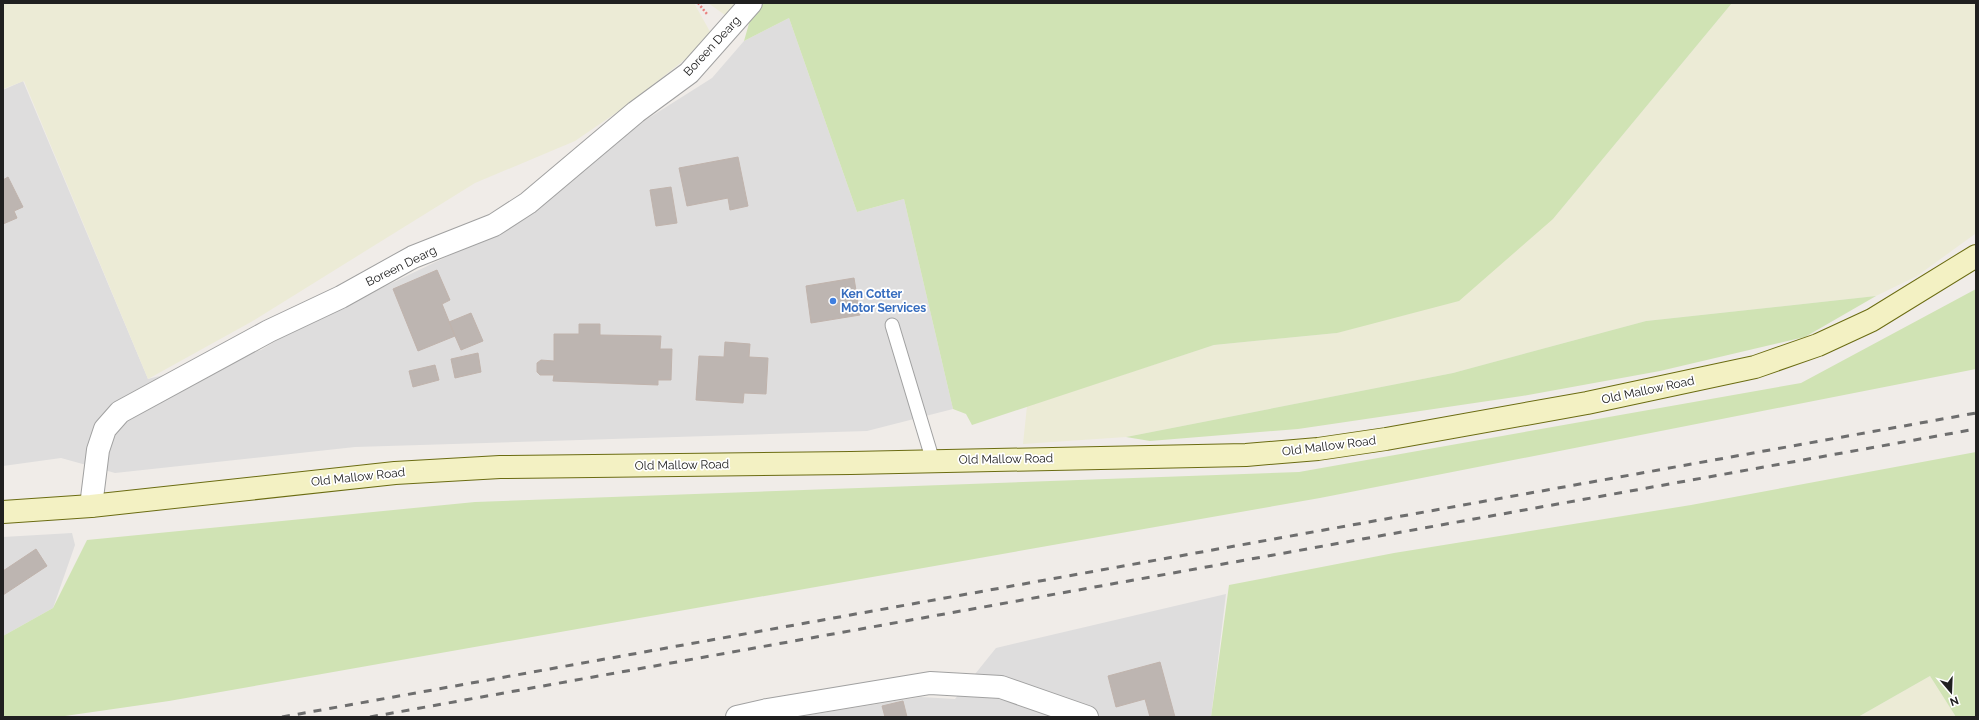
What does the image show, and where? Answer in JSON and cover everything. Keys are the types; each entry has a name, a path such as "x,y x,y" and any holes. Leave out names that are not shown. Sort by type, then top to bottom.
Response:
{"street":[{"name":"Boreen Dearg","path":"91,506 98,450 105,429 120,412 269,331 341,297 413,258 494,225 528,203 636,112 689,73 752,3"},
{"name":"Old Mallow Road","path":"3,512 91,506 395,472 500,467 1246,455 1318,449 1386,439 1587,403 1755,367 1818,346 1872,320 1976,256"},
{"path":"737,717 767,710 930,683 1001,687 1086,717"}],"lane":[{"path":"892,325 933,460"}],"shaded area":[{"path":"789,18 857,212 904,199 953,409 867,431 355,447 115,473 61,458 3,466 3,90 23,81 148,379 261,350 292,331 498,232 625,133 712,78 744,41"},
{"path":"72,533 75,545 53,608 3,636 3,537"},
{"path":"1226,594 1211,717 797,717 921,697 955,699 996,648"}],"green space":[{"path":"3,3 694,3 713,37 629,104 575,141 475,183 251,322 148,379 24,81 3,89"},
{"path":"708,3 735,3 725,15"},
{"path":"764,3 1732,3 1553,219 1459,301 1337,333 1214,345 972,425 966,414 953,409 904,199 857,212 789,18 744,41 750,20"},
{"path":"1732,3 1976,3 1975,234 1917,276 1876,296 1646,321 1453,373 1126,437 1023,444 1027,406 1214,345 1337,333 1553,219"},
{"path":"1976,289 1976,369 1320,498 169,701 58,717 3,717 3,636 53,608 87,540 475,502 1299,472 1801,383"},
{"path":"1876,296 1805,337 1660,371 1522,396 1298,429 1150,441 1126,437 1453,373 1646,321"},
{"path":"1976,452 1976,717 1956,717 1930,676 1858,717 1211,717 1229,585 1394,553 1691,505"},
{"path":"1930,676 1956,717 1858,717"}],"building":[{"path":"738,157 748,206 730,210 728,198 687,206 679,168"},
{"path":"8,177 23,207 14,211 17,218 3,224 3,180"},
{"path":"671,187 677,223 656,226 650,190"},
{"path":"437,270 450,300 442,304 455,336 418,351 393,289"},
{"name":"Ken Cotter Motor Services","path":"854,278 860,315 811,323 806,286"},
{"path":"471,313 483,341 461,350 449,322"},
{"path":"579,324 600,324 600,335 661,336 660,349 672,349 671,380 658,380 658,385 553,381 554,375 540,375 537,372 537,363 541,360 554,361 554,334 579,334"},
{"path":"725,342 750,344 749,357 768,358 766,394 744,393 743,403 696,400 699,356 724,357"},
{"path":"478,353 481,372 455,378 451,359"},
{"path":"435,365 439,380 413,387 409,371"},
{"path":"36,549 47,566 3,595 3,571"},
{"path":"1160,662 1175,717 1150,717 1145,699 1116,707 1108,676"},
{"path":"903,701 907,717 885,717 882,706"}],"railway":[{"path":"282,717 1976,413"},
{"path":"370,717 1976,429"}],"place":[{"name":"Ken Cotter Motor Services","path":"833,301"}]}
